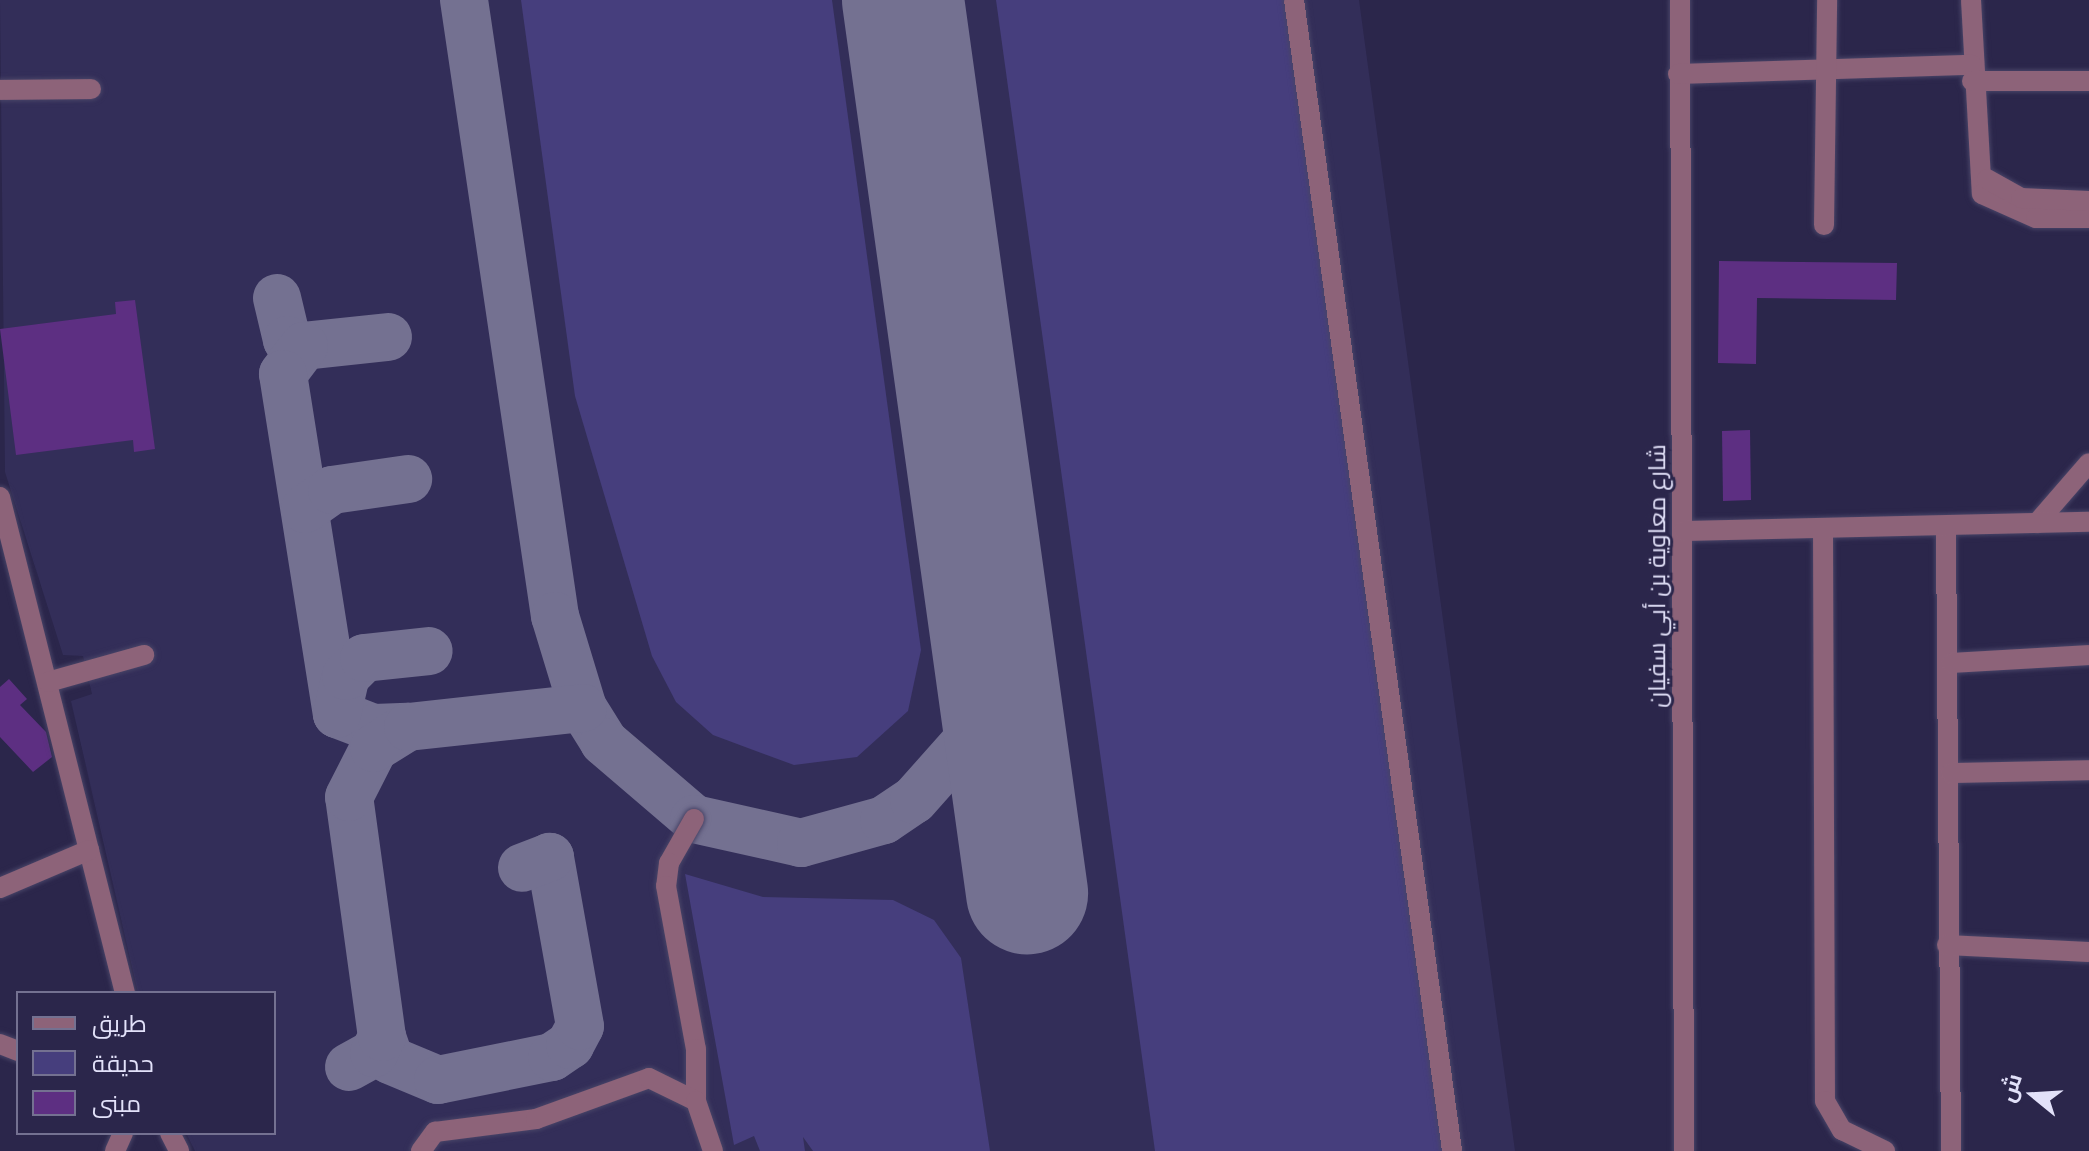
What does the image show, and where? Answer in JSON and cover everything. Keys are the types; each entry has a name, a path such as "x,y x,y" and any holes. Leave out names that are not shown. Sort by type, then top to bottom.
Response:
{"street":[{"path":"1294,0 1452,1151"},
{"name":"شارع معاوية بن أبي سفيان","path":"1680,0 1684,1151"},
{"path":"1824,225 1827,0"},
{"path":"1971,0 1977,169 1982,194 2017,214 2089,218"},
{"path":"1678,74 1826,68 2089,81"},
{"path":"0,90 91,89"},
{"path":"1977,169 1994,187 2021,198 2089,201"},
{"path":"2037,523 2089,463"},
{"path":"0,497 124,991"},
{"path":"1684,531 1946,530 2089,522"},
{"path":"1823,530 1825,1101 1842,1130 1885,1151"},
{"path":"1946,530 1952,663 1947,945 1951,1151"},
{"path":"48,682 144,655"},
{"path":"1952,663 2089,655"},
{"path":"1951,773 2089,770"},
{"path":"694,819 669,863 666,886 696,1049 696,1101 713,1151"},
{"path":"0,888 89,850"},
{"path":"1947,945 2089,952"},
{"path":"421,1151 435,1132 536,1119 631,1081 667,1081 696,1101"}],"shaded area":[{"path":"0,0 1359,0 1515,1151 195,1151 187,1135 276,1135 276,991 138,991 71,701 92,694 83,656 63,655 5,472"}],"green space":[{"path":"521,0 832,0 921,650 908,711 857,757 794,765 713,735 676,702 652,656 575,396"},
{"path":"996,0 1290,0 1449,1151 1155,1151"},
{"path":"685,874 763,897 893,900 934,920 961,958 990,1151 813,1151 803,1137 805,1151 760,1151 754,1136 734,1145"}],"building":[{"path":"1719,261 1897,263 1896,300 1757,298 1756,364 1718,363"},
{"path":"135,300 155,449 134,452 133,440 16,455 0,329 116,314 115,302"},
{"path":"1750,430 1751,500 1723,501 1722,431"},
{"path":"9,679 27,699 20,705 46,732 52,757 33,772 0,737 0,687"}],"taxiway":[{"path":"464,0 555,616 583,708 604,742 694,819 801,843 884,820 914,800 969,738 992,644"},
{"path":"277,298 287,340 304,346"},
{"path":"388,337 304,346 283,374 337,714 374,728 408,727"},
{"path":"305,509 332,490 408,479"},
{"path":"337,714 346,676 364,658 429,651"},
{"path":"349,1067 374,1053 382,1037 349,797 374,748 408,727 583,708"},
{"path":"382,1037 390,1060 438,1080 552,1057 570,1045 580,1026 550,857 522,868"}],"runway":[{"path":"903,0 1027,893"}]}
